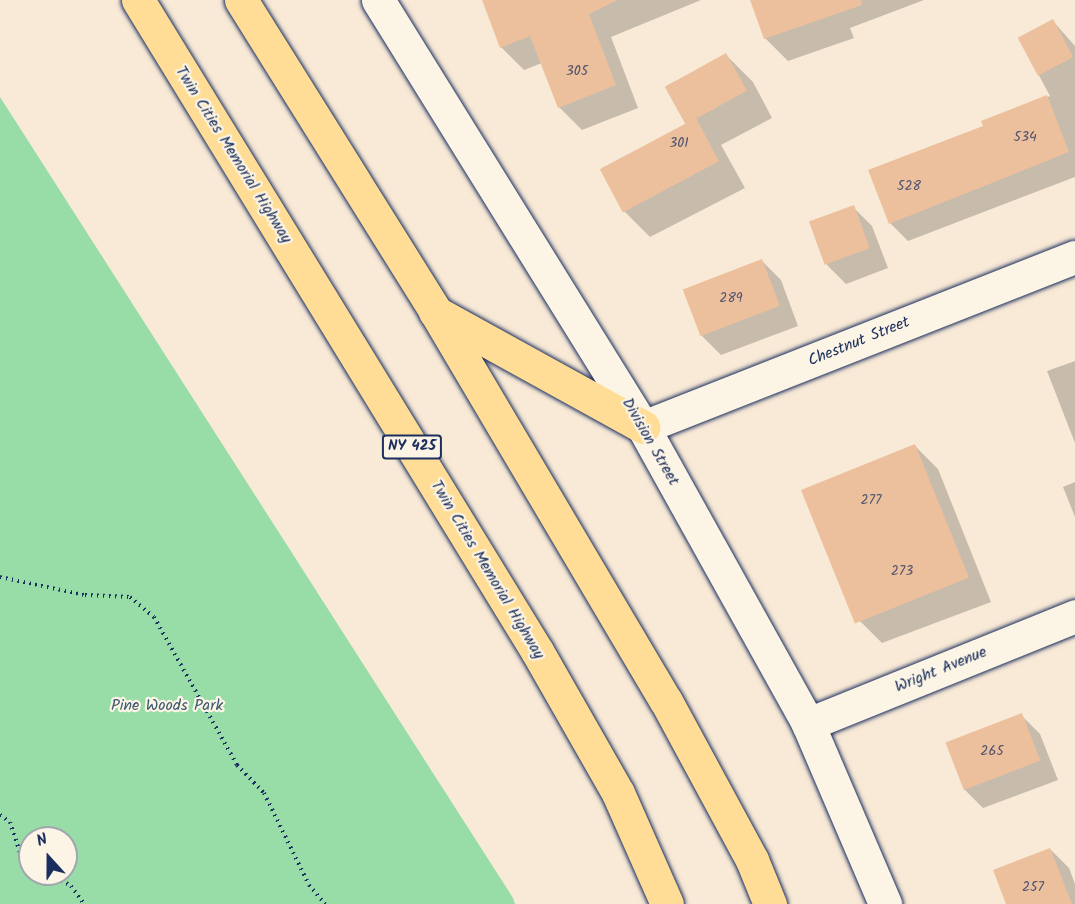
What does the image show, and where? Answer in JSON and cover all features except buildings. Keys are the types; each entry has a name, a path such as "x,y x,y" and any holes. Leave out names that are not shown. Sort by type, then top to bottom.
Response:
{"main road":[{"name":"Twin Cities Memorial Highway","path":"138,0 537,651 618,793 667,904"},
{"path":"241,0 435,311 666,701 752,860 770,904"},
{"path":"435,311 643,427"}],"street":[{"name":"Division Street","path":"378,0 643,427 808,723 885,904"},
{"name":"Chestnut Street","path":"643,427 1075,257"},
{"name":"Wright Avenue","path":"808,723 1075,616"}],"path":[{"path":"0,577 85,595 130,597 154,617 237,765 264,793 309,885 325,904"},
{"path":"0,815 10,822 18,848"},
{"path":"71,886 84,904"}],"green space":[{"name":"Pine Woods Park","path":"0,97 513,898 515,904 0,904"}]}
